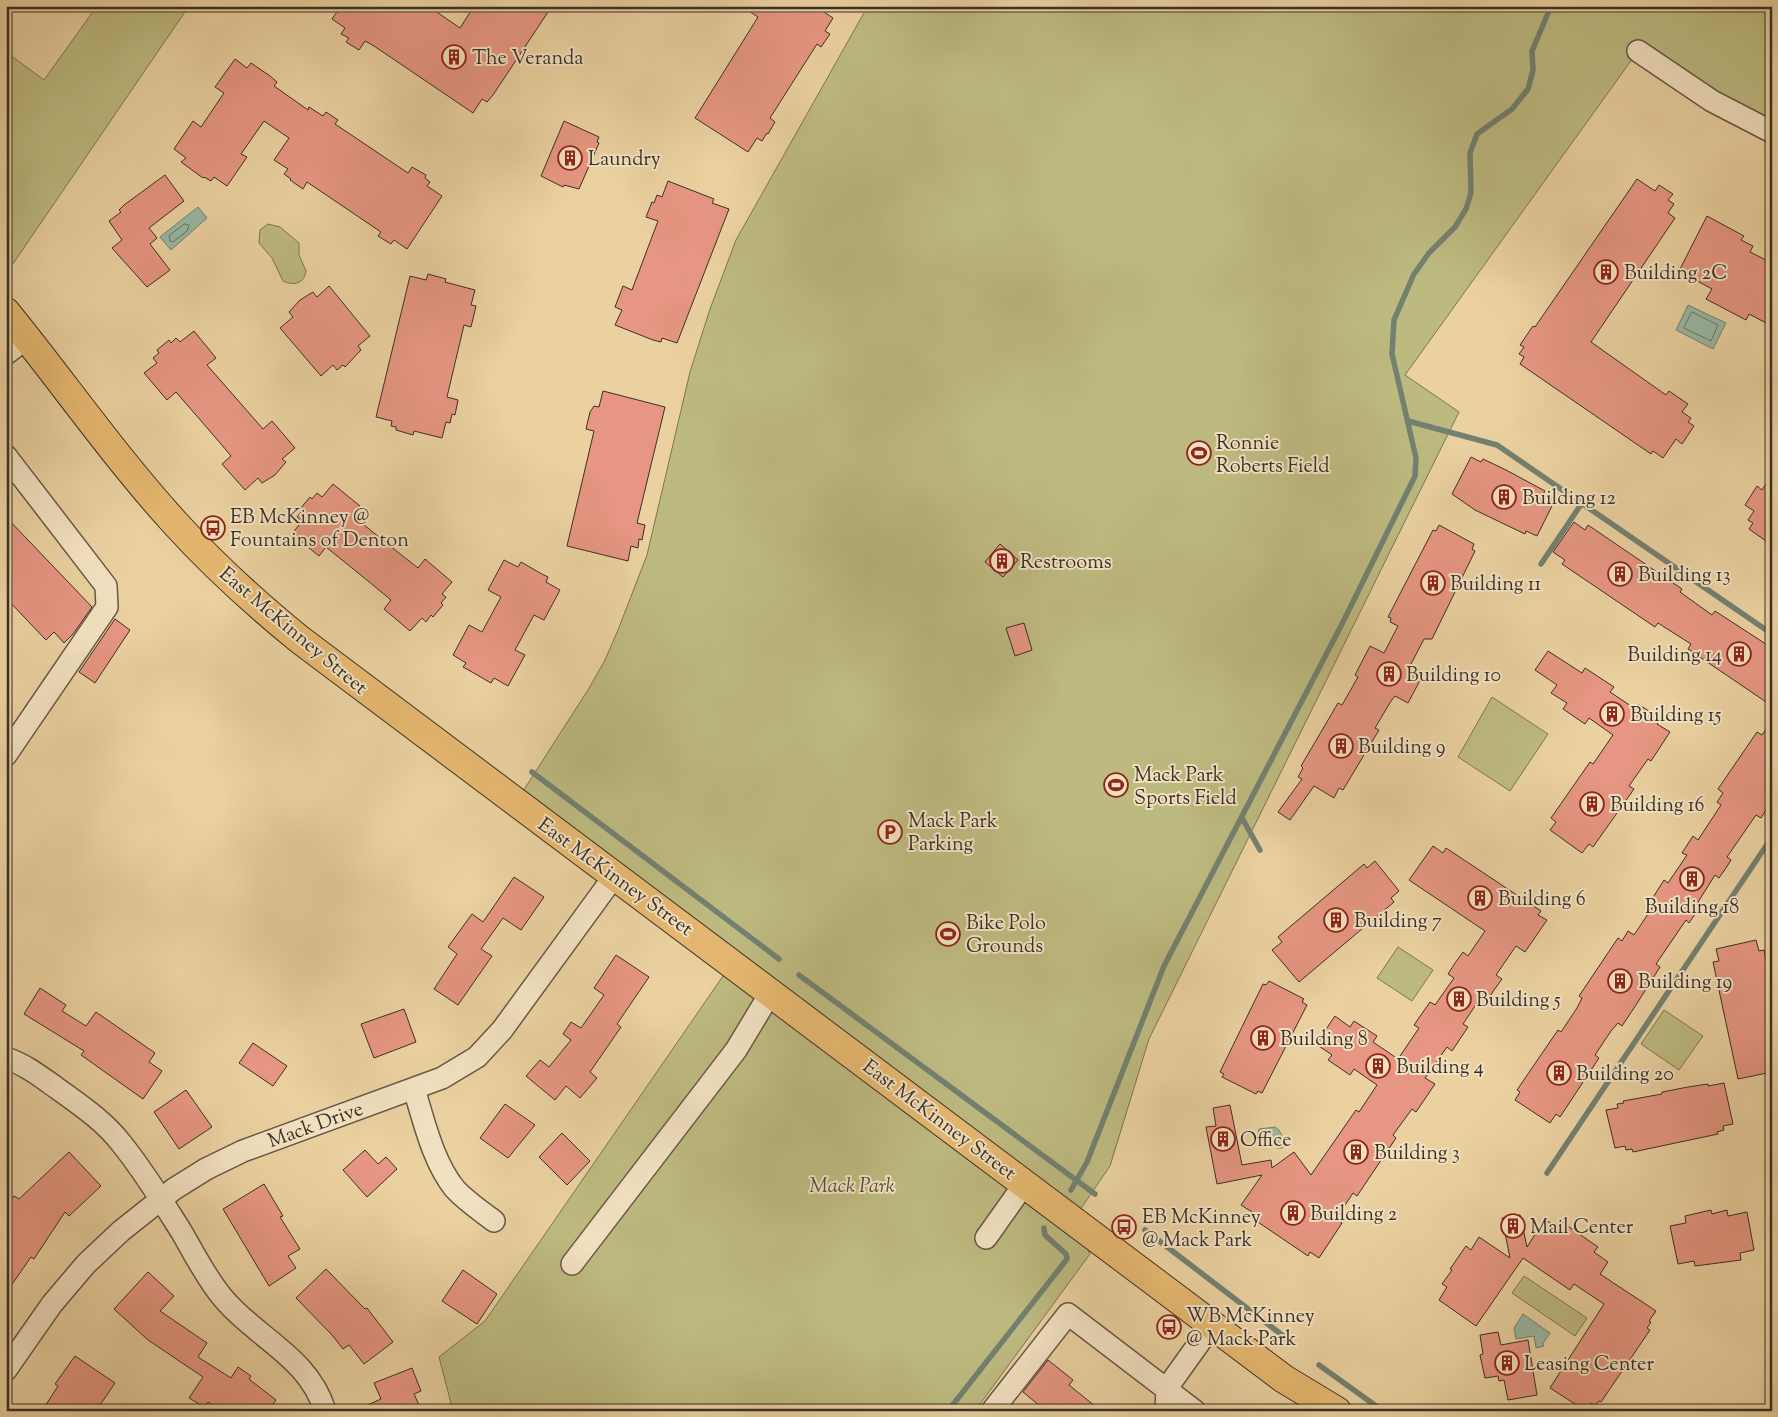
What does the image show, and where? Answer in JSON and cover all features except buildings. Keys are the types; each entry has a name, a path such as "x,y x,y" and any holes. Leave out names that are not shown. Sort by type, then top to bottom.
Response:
{"main road":[{"name":"East McKinney Street","path":"6,312 17,346 196,546 273,618 330,664 615,875 1284,1379 1337,1411"},
{"name":"East McKinney Street","path":"1284,1379 1318,1411"}],"street":[{"path":"1638,50 1712,101 1772,132"},
{"path":"6,456 106,586 107,607 6,755"},
{"name":"Mack Drive","path":"6,1370 52,1304 86,1264 103,1247 160,1199 206,1169 243,1151 452,1074 485,1050 502,1030 615,875"},
{"path":"572,1264 736,1050 771,992"},
{"path":"6,1058 32,1071 103,1124 121,1142 160,1199 220,1296 244,1320 299,1365 313,1383 325,1411"},
{"path":"414,1089 445,1173 460,1193 494,1221"},
{"path":"986,1238 1025,1183"},
{"path":"992,1411 1068,1314 1195,1411"},
{"path":"1166,1411 1167,1388 1212,1325"}],"green space":[{"path":"97,6 189,6 6,274 6,52 44,80"},
{"name":"Mack Park","path":"859,6 1772,6 1772,132 1638,51 1405,375 1459,412 1149,1039 1110,1166 1073,1220 1090,1254 975,1411 453,1411 439,1357 485,1321 732,963 516,802 588,690 605,660 618,630 647,555 690,372 710,309 736,240 865,11"},
{"path":"268,224 280,227 299,243 299,255 306,271 303,279 298,283 283,281 272,258 259,243 260,230"},
{"path":"1492,697 1548,734 1510,791 1458,757"},
{"path":"1398,947 1433,970 1412,1001 1377,978"},
{"path":"1664,1010 1703,1036 1679,1070 1641,1044"},
{"path":"1524,1276 1587,1318 1575,1336 1512,1293"}],"water":[{"path":"198,207 207,218 171,250 160,237"},
{"path":"1688,305 1726,323 1713,349 1676,330"},
{"path":"1275,1127 1279,1130 1286,1144 1282,1148 1277,1148 1270,1142 1261,1142 1257,1138 1259,1129"},
{"path":"1523,1314 1550,1333 1543,1343 1544,1346 1536,1348 1534,1336 1516,1339 1514,1328"}],"waterway":[{"path":"1071,1190 1087,1162 1164,966 1343,622 1415,476 1416,458 1392,354 1394,320 1414,274 1429,253 1455,227 1466,209 1471,193 1470,153 1477,134 1512,109 1528,89 1533,70 1532,51 1551,6"},
{"path":"1408,421 1497,445 1772,634"},
{"path":"1541,564 1582,503"},
{"path":"532,772 779,959"},
{"path":"1242,818 1260,850"},
{"path":"1547,1173 1772,837"},
{"path":"799,975 1095,1194"},
{"path":"948,1411 1067,1259 1066,1254 1045,1235 1044,1228"},
{"path":"1145,1230 1286,1338"},
{"path":"1319,1365 1383,1411"}],"place":[{"name":"The Veranda","path":"454,57"},
{"name":"Laundry","path":"570,158"},
{"name":"Building 2C","path":"1606,272"},
{"name":"Ronnie Roberts Field","path":"1199,453"},
{"name":"Building 12","path":"1504,497"},
{"name":"EB McKinney @ Fountains of Denton","path":"213,528"},
{"name":"Restrooms","path":"1002,561"},
{"name":"Building 13","path":"1620,574"},
{"name":"Building 11","path":"1433,583"},
{"name":"Building 14","path":"1739,654"},
{"name":"Building 10","path":"1389,674"},
{"name":"Building 15","path":"1612,714"},
{"name":"Building 9","path":"1341,746"},
{"name":"Mack Park Sports Field","path":"1116,785"},
{"name":"Building 16","path":"1592,804"},
{"name":"Mack Park Parking","path":"890,832"},
{"name":"Building 18","path":"1692,879"},
{"name":"Building 6","path":"1480,898"},
{"name":"Building 7","path":"1336,920"},
{"name":"Bike Polo Grounds","path":"948,934"},
{"name":"Building 19","path":"1620,981"},
{"name":"Building 5","path":"1459,999"},
{"name":"Building 8","path":"1263,1038"},
{"name":"Building 4","path":"1378,1066"},
{"name":"Building 20","path":"1559,1073"},
{"name":"Office","path":"1223,1139"},
{"name":"Building 3","path":"1356,1152"},
{"name":"Building 2","path":"1293,1213"},
{"name":"Mail Center","path":"1513,1226"},
{"name":"EB McKinney @ Mack Park","path":"1124,1227"},
{"name":"WB McKinney @ Mack Park","path":"1169,1327"},
{"name":"Leasing Center","path":"1507,1363"}]}
